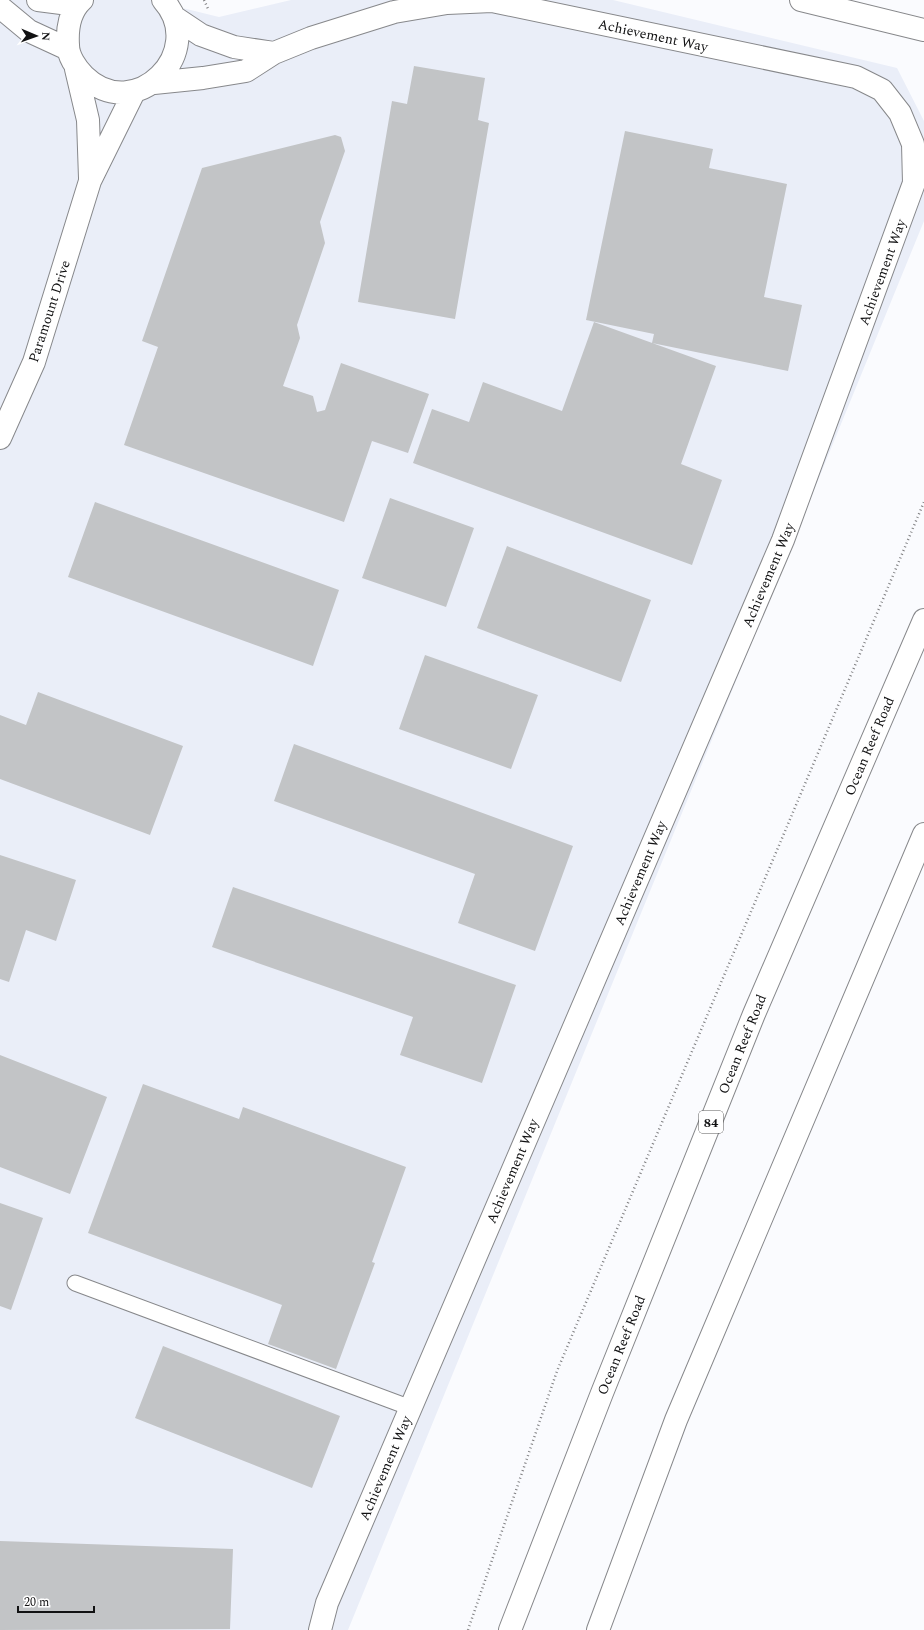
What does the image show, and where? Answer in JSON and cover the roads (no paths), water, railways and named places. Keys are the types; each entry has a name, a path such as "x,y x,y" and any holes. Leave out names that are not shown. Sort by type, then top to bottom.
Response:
{"street":[{"path":"38,0 79,2"},
{"path":"801,0 924,30"},
{"name":"Achievement Way","path":"154,83 202,78 246,71 274,53 311,38 394,12 447,3 492,1 856,77 882,90 900,113 912,144 914,183 783,540 327,1603 320,1630"},
{"name":"Paramount Drive","path":"79,2 67,28 68,49 76,69 88,120 90,181"},
{"path":"0,7 28,31 68,49"},
{"path":"169,8 201,35 234,47 274,53"},
{"path":"76,69 92,84 112,92 134,92 154,83 169,66 177,45 177,31 169,8"},
{"name":"Paramount Drive","path":"0,438 34,362 90,181 134,92"},
{"path":"914,642 924,604"},
{"name":"Ocean Reef Road","path":"510,1630 602,1393 752,1021 924,620"},
{"path":"598,1630 676,1420 924,834"}],"lane":[{"path":"75,1283 411,1408"}]}
